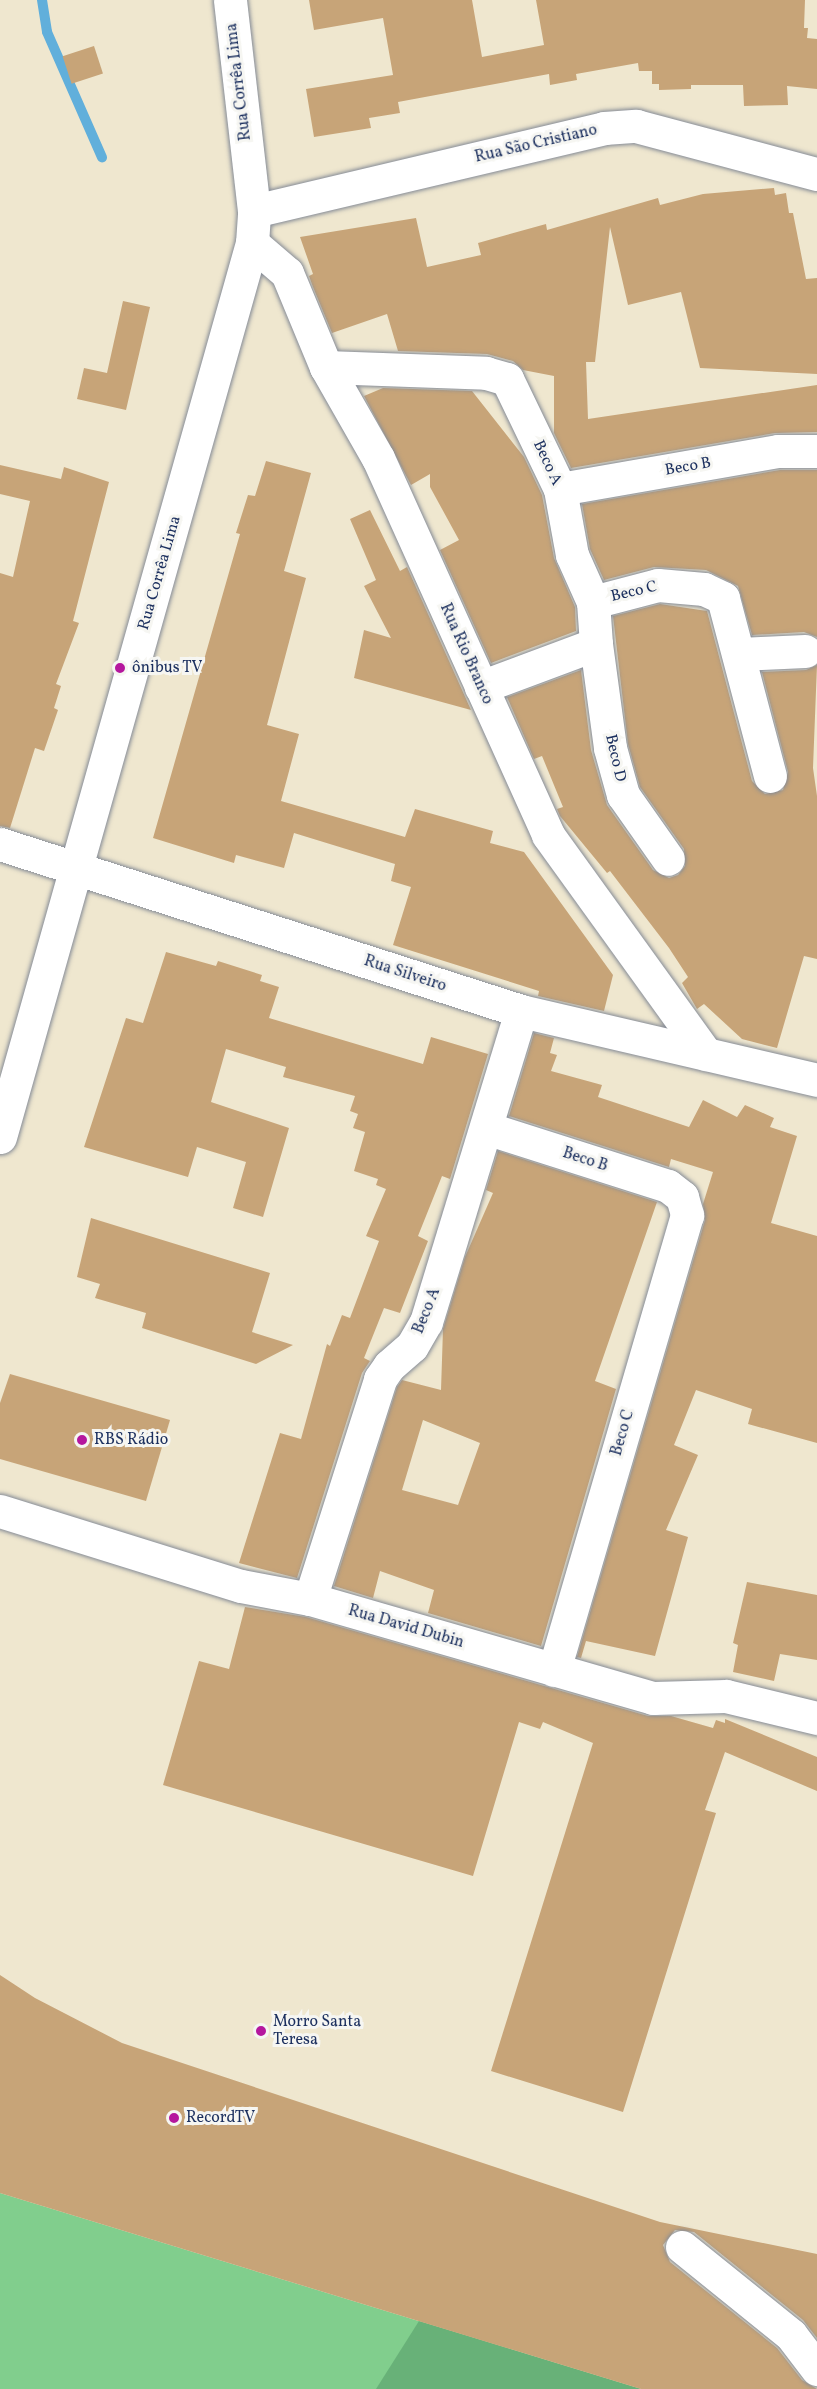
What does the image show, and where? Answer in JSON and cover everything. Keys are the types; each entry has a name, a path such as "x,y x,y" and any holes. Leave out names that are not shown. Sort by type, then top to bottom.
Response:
{"street":[{"name":"Rua Corrêa Lima","path":"0,1137 78,870 252,243 254,211 230,0"},
{"name":"Rua São Cristiano","path":"254,211 604,128 636,126 817,174"},
{"name":"Rua Rio Branco","path":"252,243 287,273 326,367 378,458 548,835 706,1054"},
{"name":"Beco A","path":"326,367 486,373 507,379 560,489 572,555 593,602 596,644"},
{"name":"Beco B","path":"560,489 778,451 817,451"},
{"name":"Beco C","path":"593,602 657,585 704,589 723,598 770,776"},
{"path":"481,687 596,644"},
{"name":"Beco D","path":"596,644 610,748 623,795 668,860"},
{"path":"739,654 805,651"},
{"name":"Rua Silveiro","path":"0,844 521,1011 817,1080"},
{"name":"Beco A","path":"310,1599 380,1379 389,1366 412,1346 426,1322 521,1011"},
{"name":"Beco B","path":"486,1128 668,1186 682,1197"},
{"name":"Beco C","path":"554,1670 687,1215 682,1197"},
{"name":"Rua David Dubin","path":"0,1511 241,1586 310,1599 653,1698 726,1696 817,1718"},
{"path":"682,2247 791,2335 817,2369"}],"green space":[{"path":"0,2193 641,2389 0,2389"},
{"path":"419,2321 641,2389 376,2389"}],"building":[{"path":"309,0 472,0 482,57 544,45 536,0 805,0 804,28 808,28 807,38 817,39 817,89 787,86 788,105 744,106 743,85 691,85 691,89 659,90 659,84 652,84 652,71 639,71 638,63 576,74 577,80 550,85 549,74 398,102 400,113 369,118 371,128 314,137 306,89 393,75 383,18 314,30"},
{"path":"94,46 103,74 72,84 63,56"},
{"path":"774,188 775,195 786,193 789,213 793,213 806,279 817,278 817,374 700,368 681,292 628,305 610,227 595,362 586,362 588,419 817,385 817,432 775,433 571,468 554,433 554,376 523,370 513,361 487,354 398,351 387,314 332,333 309,276 313,274 300,237 416,218 427,267 481,255 478,243 546,224 547,230 658,198 660,205 703,194"},
{"path":"123,301 150,307 126,410 77,399 84,368 107,373"},
{"path":"383,388 472,391 524,457 542,495 554,558 575,607 576,631 491,663 440,550 459,540 430,487 430,474 411,485 364,396"},
{"path":"266,461 311,473 284,571 306,578 267,725 299,734 281,801 405,837 415,809 493,831 490,843 524,852 613,975 604,1011 538,996 539,991 393,945 411,887 391,881 395,864 294,833 284,868 236,855 234,863 153,838 240,534 236,533 248,495 255,496"},
{"path":"0,465 61,479 64,467 109,482 73,621 79,623 56,684 61,686 54,708 58,710 44,751 35,748 10,828 0,826 0,573 13,577 30,501 0,494"},
{"path":"780,470 817,470 817,637 804,632 752,635 738,586 706,570 654,567 604,580 590,549 582,504"},
{"path":"370,510 400,571 407,567 471,710 354,678 364,630 391,638 364,586 376,580 350,519"},
{"path":"660,604 707,611 752,781 765,794 783,790 788,772 762,672 806,670 817,665 813,768 817,796 817,959 804,956 777,1048 742,1039 704,1004 697,1009 682,983 688,977 669,948 610,871 607,873 560,816 557,809 563,807 542,756 534,759 507,697 581,670 591,750 607,805 653,870 669,878 678,875 685,866 684,849 640,787 628,744 613,616"},
{"path":"166,952 216,966 218,961 262,975 260,981 279,987 269,1018 423,1064 431,1037 488,1054 450,1179 442,1176 418,1236 428,1241 400,1313 384,1308 364,1358 370,1361 362,1373 297,1578 239,1563 280,1433 301,1439 327,1344 330,1346 342,1315 350,1318 379,1241 366,1236 386,1189 376,1185 378,1179 354,1171 365,1132 353,1128 358,1114 350,1111 355,1096 283,1077 286,1067 226,1049 211,1102 289,1128 263,1217 233,1208 246,1162 197,1147 188,1177 84,1147 126,1018 143,1023"},
{"path":"534,1033 554,1038 550,1053 557,1055 551,1071 602,1085 598,1097 689,1127 703,1100 737,1117 745,1105 774,1118 770,1127 797,1136 771,1223 817,1236 817,1443 748,1424 752,1409 696,1390 674,1445 698,1455 666,1530 688,1537 655,1656 586,1641 581,1658 577,1657 705,1220 703,1204 713,1172 671,1159 669,1167 509,1116"},
{"path":"498,1151 657,1202 595,1381 616,1389 541,1646 428,1613 434,1590 380,1571 373,1598 334,1586 397,1387 402,1380 441,1390 443,1329 465,1257 493,1193 486,1190","holes":["423,1420 480,1443 458,1505 402,1490"]},
{"path":"91,1218 270,1273 252,1332 293,1345 256,1364 142,1328 146,1313 95,1298 100,1284 77,1277"},
{"name":"RBS Rádio","path":"10,1374 170,1420 146,1501 0,1459 0,1403"},
{"path":"747,1582 817,1595 817,1660 780,1654 774,1681 733,1672 738,1645 733,1643"},
{"path":"245,1607 306,1617 648,1716 671,1716 713,1728 716,1720 725,1723 725,1719 817,1757 817,1791 725,1752 705,1810 716,1813 623,2112 491,2071 593,1743 543,1722 540,1729 519,1722 473,1876 163,1785 199,1661 229,1669"},
{"name":"RecordTV","path":"0,1975 35,1998 122,2043 660,2222 817,2254 817,2338 803,2320 694,2232 675,2230 663,2245 670,2262 777,2348 802,2380 817,2389 641,2389 0,2193"}],"waterway":[{"path":"42,0 47,32 102,157"}],"place":[{"name":"ônibus TV","path":"120,668"},
{"name":"RBS Rádio","path":"82,1440"},
{"name":"Morro Santa Teresa","path":"261,2031"},
{"name":"RecordTV","path":"174,2118"}]}
